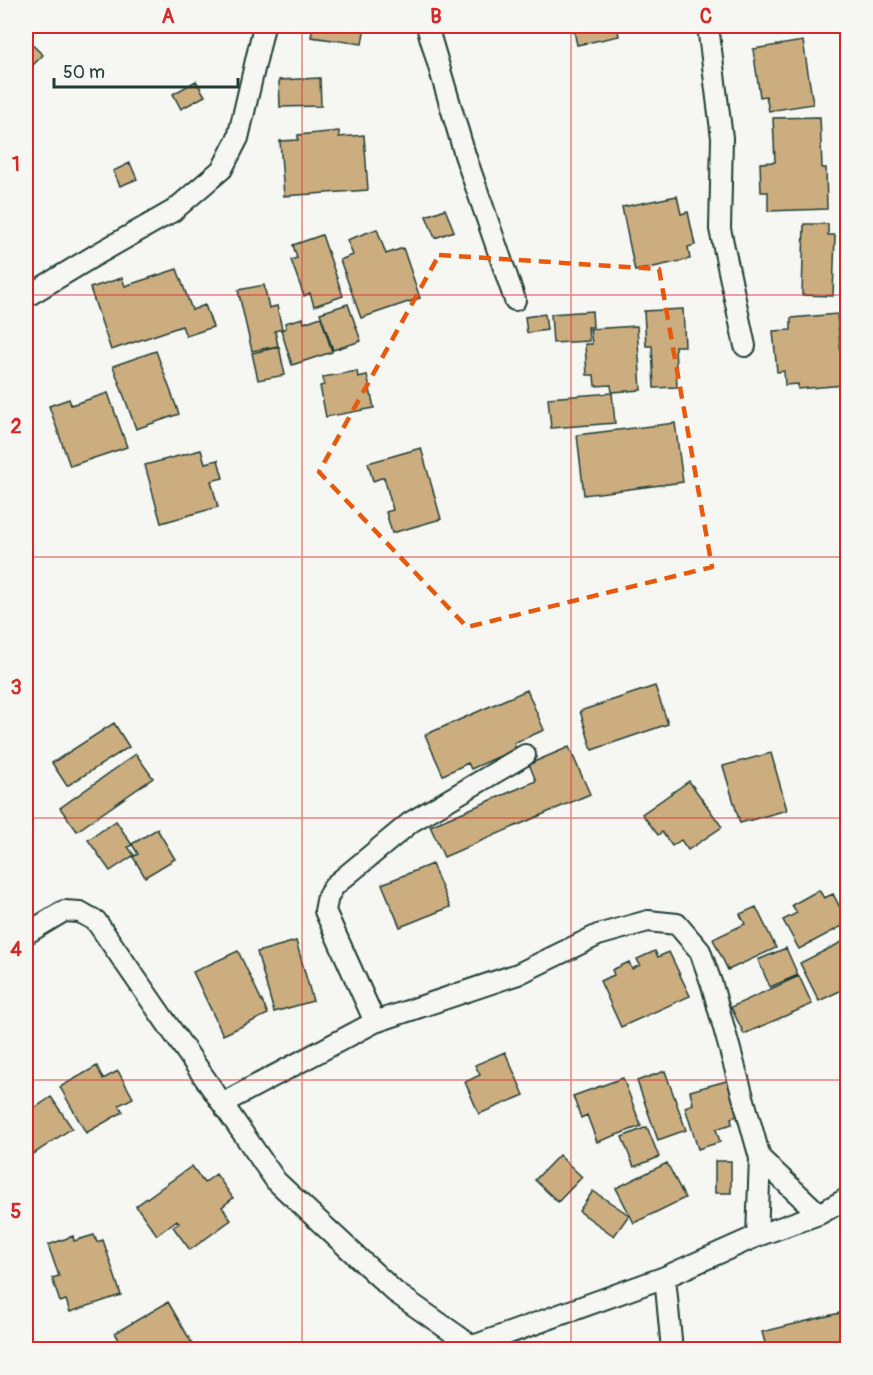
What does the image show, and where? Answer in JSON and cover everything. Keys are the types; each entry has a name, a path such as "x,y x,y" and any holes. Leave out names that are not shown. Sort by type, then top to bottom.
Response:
{"street":[{"path":"26,297 173,211 222,169 238,138 264,26"},
{"path":"427,26 465,155 515,300"},
{"path":"708,26 722,138 720,229 745,346"},
{"path":"375,1022 325,911 328,896 335,885 411,822 525,755"},
{"path":"26,934 64,911 80,912 96,921 276,1181 395,1292 467,1348 665,1277 757,1236 819,1214 848,1198"},
{"path":"223,1103 375,1022 518,974 598,935 648,921 677,924 700,951 709,976 760,1158 757,1236"},
{"path":"760,1158 819,1214"},
{"path":"665,1277 672,1350"}],"highlighted area":[{"path":"439,255 659,269 712,567 467,627 319,472"}],"building":[{"path":"313,26 365,26 362,44 311,37"},
{"path":"573,26 617,26 619,36 577,45"},
{"path":"26,39 43,55 26,72"},
{"path":"803,41 813,104 769,111 766,96 760,97 753,49"},
{"path":"320,78 321,106 280,107 279,80"},
{"path":"196,81 205,96 181,109 173,94"},
{"path":"820,117 822,168 826,168 827,209 768,211 768,192 761,192 760,163 775,162 773,118"},
{"path":"339,131 339,137 364,135 368,190 284,196 280,141 298,140 298,135"},
{"path":"130,163 137,179 120,186 113,171"},
{"path":"677,196 681,214 688,212 695,245 688,247 690,259 635,271 622,207"},
{"path":"445,209 454,231 435,238 426,216"},
{"path":"804,224 828,224 828,235 835,235 833,296 802,295"},
{"path":"377,229 386,254 403,248 420,298 361,318 340,260 353,255 347,240"},
{"path":"322,235 343,296 314,306 310,293 304,296 291,260 297,258 293,245"},
{"path":"177,269 192,310 205,305 213,327 186,336 182,326 111,350 90,288 122,278 125,286"},
{"path":"264,285 269,308 277,306 282,329 275,331 278,346 252,351 238,290"},
{"path":"348,304 361,341 333,350 320,313"},
{"path":"683,309 685,346 675,346 677,387 654,388 652,346 646,346 644,311"},
{"path":"592,311 593,327 588,327 589,341 553,343 551,314"},
{"path":"545,314 547,330 527,333 525,317"},
{"path":"837,314 844,385 798,389 798,384 785,385 784,371 777,372 773,331 791,330 791,318"},
{"path":"321,317 332,352 292,365 281,330 286,328 285,323 303,318 304,323"},
{"path":"637,326 641,390 612,392 611,385 595,386 594,375 587,375 585,344 592,344 590,329"},
{"path":"279,347 285,375 258,380 252,353"},
{"path":"156,351 179,414 136,429 113,366"},
{"path":"357,371 358,377 367,375 374,408 326,417 320,386 324,385 323,377"},
{"path":"108,393 127,447 70,466 49,406 69,399 71,405"},
{"path":"612,393 615,423 551,428 548,398"},
{"path":"675,423 683,482 584,495 577,435"},
{"path":"421,448 441,519 392,533 386,512 393,510 384,477 373,481 368,463"},
{"path":"201,450 205,463 218,460 223,478 211,481 218,507 161,523 145,465"},
{"path":"655,686 668,724 592,750 580,711"},
{"path":"527,690 544,730 514,743 516,749 471,769 468,763 443,775 425,735"},
{"path":"114,723 129,747 67,786 52,763"},
{"path":"569,747 590,794 444,857 430,826 536,781 529,764"},
{"path":"771,753 787,810 740,823 723,766"},
{"path":"136,754 153,778 77,831 60,808"},
{"path":"689,781 722,827 688,850 681,840 672,846 662,832 658,835 642,814"},
{"path":"116,821 132,845 128,847 134,855 110,871 88,840"},
{"path":"157,829 175,859 145,877 133,857 138,854 132,844"},
{"path":"432,864 450,907 400,927 382,884"},
{"path":"819,890 824,898 833,894 848,923 799,949 783,920 797,913 792,905"},
{"path":"756,907 776,948 728,970 713,939 745,924 740,914"},
{"path":"848,939 848,987 819,1001 800,963"},
{"path":"296,941 313,1001 274,1012 257,952"},
{"path":"786,948 798,975 770,987 758,960"},
{"path":"238,951 268,1014 223,1035 193,972"},
{"path":"655,951 658,957 669,952 690,996 621,1027 600,981 614,975 612,970 629,962 632,969 640,965 637,959"},
{"path":"799,976 812,1004 744,1034 731,1007"},
{"path":"505,1052 524,1095 479,1114 465,1082 480,1075 475,1065"},
{"path":"97,1066 103,1079 118,1071 133,1098 119,1105 123,1112 86,1133 60,1087"},
{"path":"665,1071 686,1130 658,1140 637,1081"},
{"path":"623,1078 641,1126 597,1142 587,1115 581,1118 573,1096"},
{"path":"730,1080 740,1115 731,1118 732,1124 716,1129 720,1142 698,1149 685,1107 693,1104 690,1091"},
{"path":"51,1097 72,1128 26,1159 26,1114"},
{"path":"647,1127 659,1157 634,1167 622,1137"},
{"path":"559,1155 582,1177 558,1202 535,1180"},
{"path":"715,1161 731,1161 731,1193 715,1193"},
{"path":"667,1163 685,1198 634,1223 616,1188"},
{"path":"192,1166 204,1183 216,1174 233,1198 222,1207 231,1220 190,1250 173,1227 179,1223 177,1220 157,1235 136,1206"},
{"path":"593,1191 629,1215 614,1236 579,1211"},
{"path":"94,1235 97,1242 103,1240 121,1295 70,1312 66,1300 60,1302 52,1278 59,1276 48,1245 73,1236 74,1241"},
{"path":"168,1302 196,1350 125,1350 115,1333"},
{"path":"840,1313 848,1347 837,1350 767,1350 762,1332"}]}
